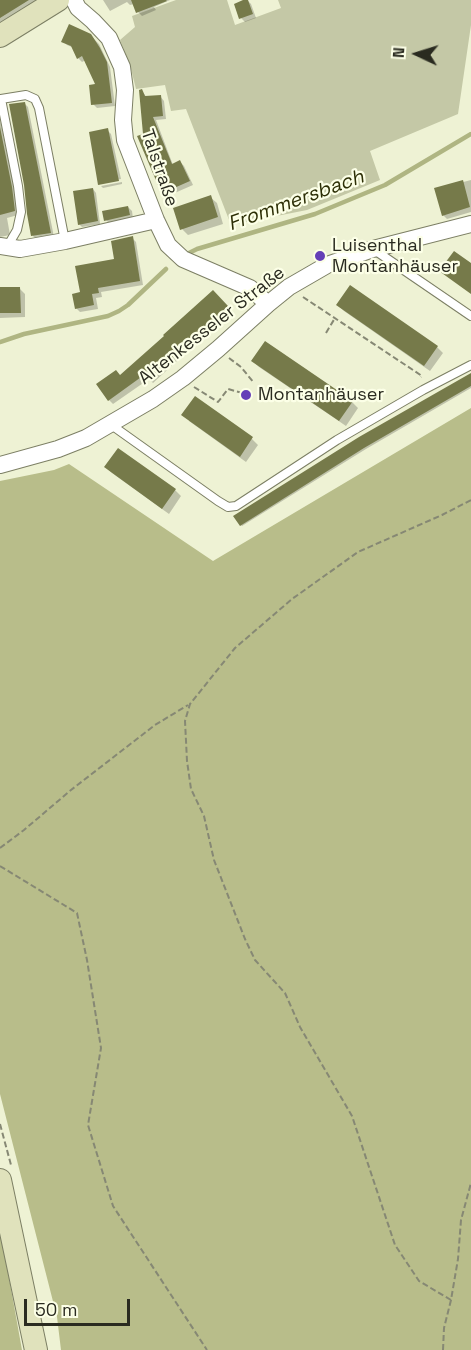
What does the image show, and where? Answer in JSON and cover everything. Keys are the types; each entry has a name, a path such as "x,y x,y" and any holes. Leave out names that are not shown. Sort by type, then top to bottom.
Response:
{"street":[{"path":"0,36 58,0"},
{"name":"Talstraße","path":"74,0 78,8 109,38 122,67 125,90 123,120 125,140 156,220 168,244 183,259 250,288 268,304"},
{"path":"3,246 20,249 156,220"},
{"name":"Altenkesseler Straße","path":"0,465 58,449 86,438 153,399 183,378 289,287 327,265 373,249 471,224"},
{"path":"0,1180 36,1350"}],"lane":[{"path":"3,246 17,230 21,212 1,99 26,95 35,99 39,108 65,241"},
{"path":"373,249 471,316"},
{"path":"110,424 228,507 236,506 337,440 471,365"}],"path":[{"path":"300,294 422,376 417,381"},
{"path":"326,333 335,318"},
{"path":"232,361 241,367 254,383"},
{"path":"200,391 218,402 228,389 246,394"},
{"path":"0,848 155,725 190,704 235,648 292,599 358,552 471,500"},
{"path":"190,704 185,722 185,734 191,789 204,816 214,860 245,939 255,960 285,993 300,1027 352,1116 395,1245 419,1281 451,1300"},
{"path":"0,866 77,913 101,1048 88,1125 113,1206 207,1350"},
{"path":"443,1350 444,1328 458,1259 460,1220 471,1183"}],"green space":[{"path":"176,0 227,0 235,25 281,8 278,0 471,0 471,25 458,114 370,151 380,180 307,210 231,225 186,109 171,111 165,85 136,89 120,40 135,27 132,16"},
{"path":"471,408 471,1350 61,1350 57,1317 0,1094 0,481 54,470 69,464 213,561"},
{"path":"0,1228 22,1350 0,1350"}],"building":[{"path":"0,0 29,0 0,18"},
{"path":"131,0 166,0 167,1 136,13"},
{"path":"248,0 253,14 239,19 234,4"},
{"path":"69,24 91,34 100,48 107,62 112,103 91,105 89,85 95,84 82,56 77,59 71,46 61,42"},
{"path":"142,89 145,96 161,95 163,116 153,117 172,164 180,160 190,181 165,192 161,192 137,136 143,134 139,90"},
{"path":"25,102 51,233 31,236 9,104"},
{"path":"0,127 15,211 0,215"},
{"path":"108,128 119,181 98,185 89,132"},
{"path":"463,180 470,207 442,216 434,188"},
{"path":"93,188 98,221 78,225 73,191"},
{"path":"211,195 218,217 180,230 173,208"},
{"path":"128,206 130,215 104,221 102,211"},
{"path":"133,236 140,281 98,288 99,293 92,294 94,305 75,309 72,294 80,292 75,266 114,259 111,241"},
{"path":"454,251 471,263 471,294 439,271"},
{"path":"350,285 438,346 424,366 336,305"},
{"path":"0,287 20,287 21,313 0,313"},
{"path":"213,290 228,306 148,380 144,375 108,401 96,384 116,370 120,375"},
{"path":"265,341 353,401 339,421 251,361"},
{"path":"471,373 471,386 364,448 240,526 233,516 359,437"},
{"path":"195,396 253,437 240,457 181,415"},
{"path":"118,448 176,489 162,509 104,467"}],"waterway":[{"name":"Frommersbach","path":"189,253 315,214 385,185 471,134"},
{"name":"Frommersbach","path":"0,342 24,334 108,316 128,305 166,269"}],"place":[{"name":"Luisenthal Montanhäuser","path":"320,256"},
{"name":"Montanhäuser","path":"246,395"}]}
